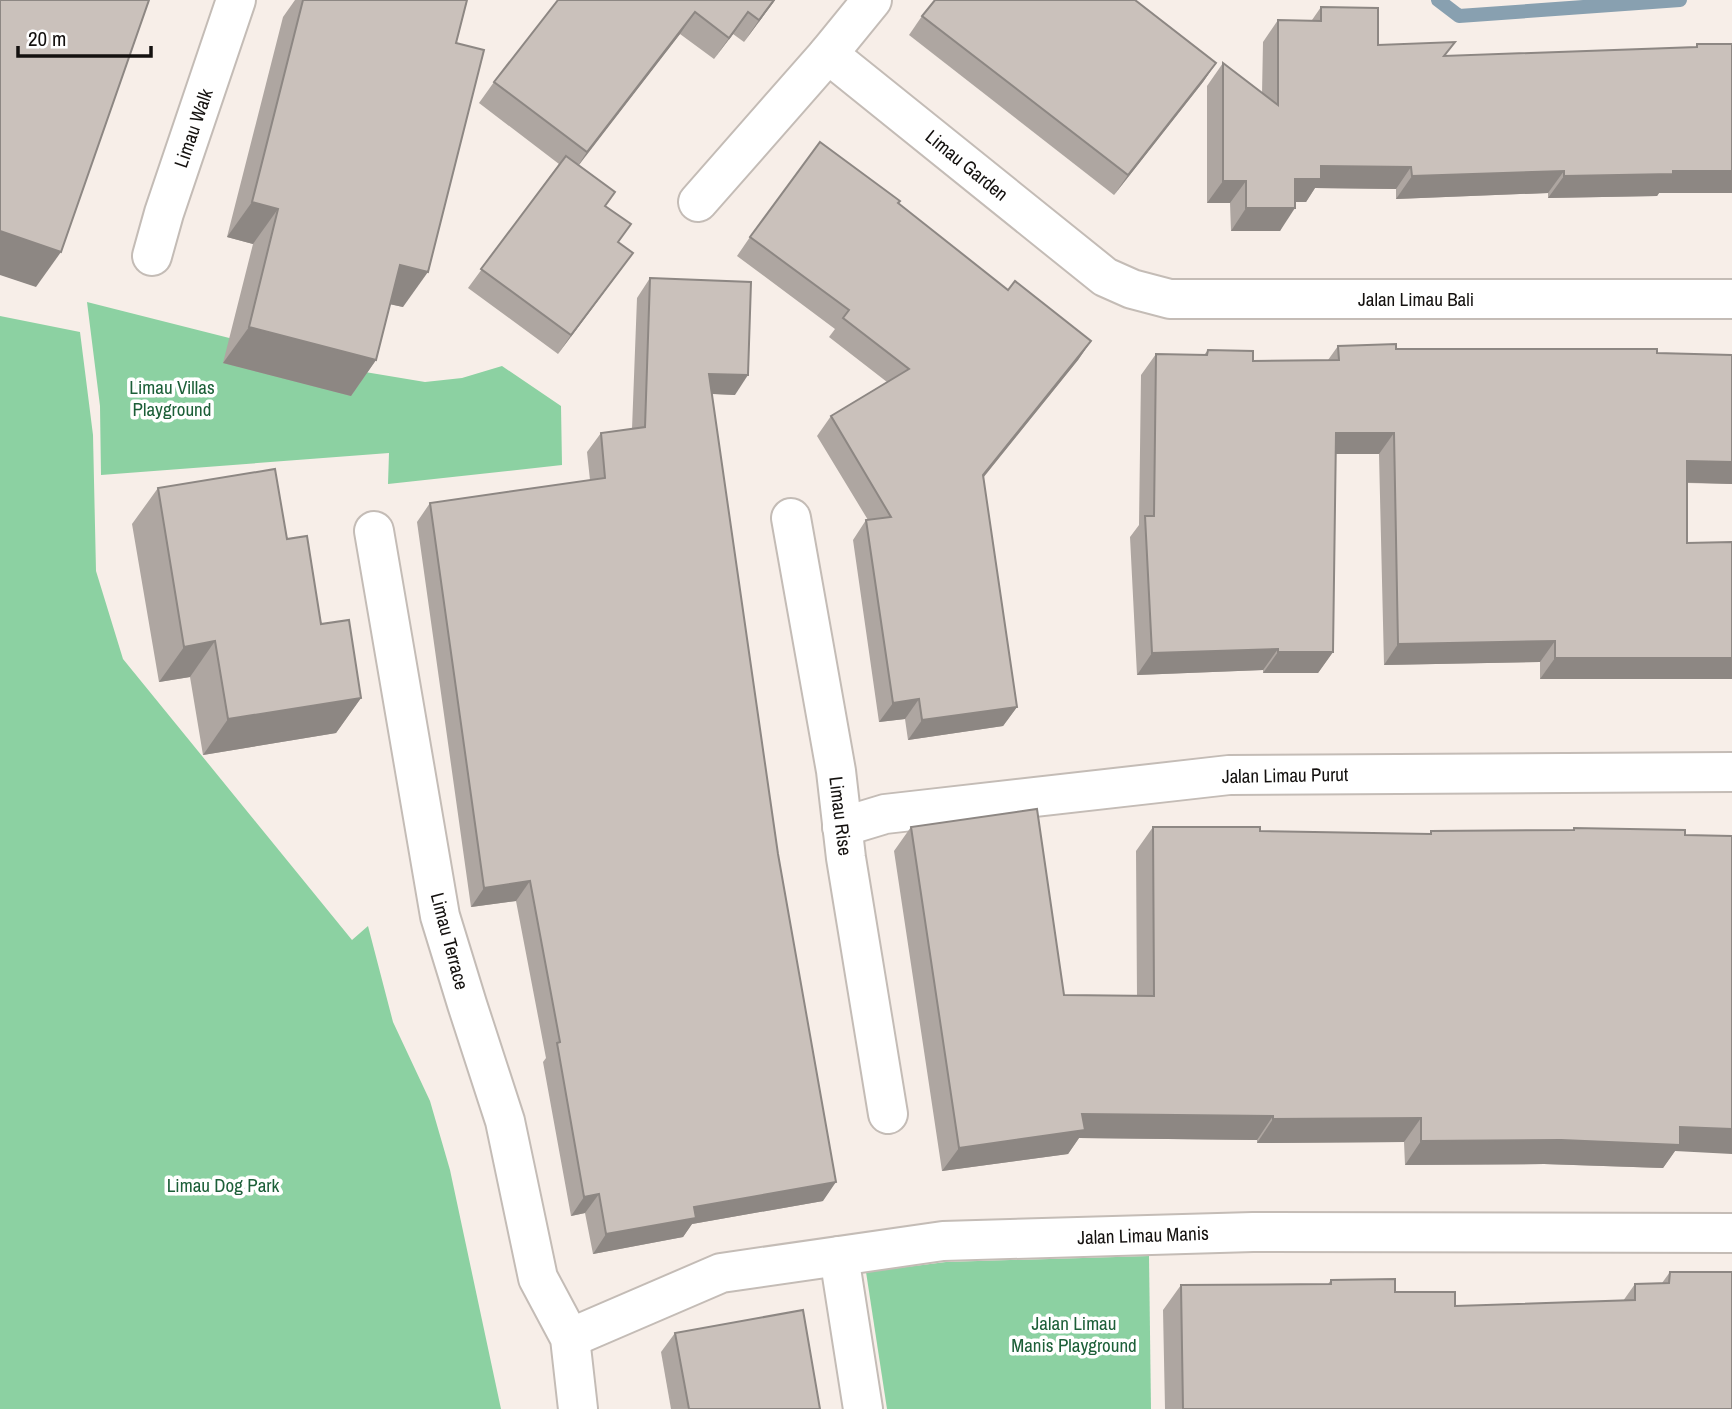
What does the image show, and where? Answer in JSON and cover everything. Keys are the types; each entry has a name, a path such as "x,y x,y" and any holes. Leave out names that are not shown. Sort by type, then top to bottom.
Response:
{"street":[{"name":"Limau Walk","path":"152,256 163,213 236,0"},
{"path":"698,202 872,0"},
{"name":"Limau Garden","path":"828,54 1105,276"},
{"name":"Jalan Limau Bali","path":"1105,276 1132,289 1170,299 1732,299"},
{"name":"Limau Rise","path":"790,518 836,771 842,827 888,1114"},
{"name":"Limau Terrace","path":"374,531 440,916 505,1121 538,1278 570,1338"},
{"name":"Jalan Limau Purut","path":"842,827 885,814 1228,775 1732,772"},
{"name":"Jalan Limau Manis","path":"570,1338 721,1273 943,1241 1226,1233 1732,1233"},
{"path":"839,1256 863,1409"},
{"path":"570,1338 578,1409"}],"green space":[{"name":"Limau Villas Playground","path":"87,302 359,371 425,382 462,378 502,366 561,406 562,465 388,484 389,453 101,475 100,406"},
{"name":"Limau Dog Park","path":"0,316 80,332 93,435 96,571 123,659 352,940 368,926 393,1022 430,1101 450,1170 501,1409 0,1409"},
{"name":"Jalan Limau Manis Playground","path":"1149,1256 1151,1409 887,1409 866,1272 946,1262"}],"building":[{"path":"0,0 149,0 61,252 0,231"},
{"path":"303,0 467,0 456,43 484,50 428,272 400,265 376,360 249,327 278,209 252,202"},
{"path":"558,0 774,0 759,20 748,12 729,38 695,12 587,152 494,82"},
{"path":"935,0 1135,0 1216,63 1128,175 922,16"},
{"path":"1321,7 1378,8 1378,45 1455,42 1444,56 1732,44 1732,171 1564,176 1564,171 1412,176 1411,167 1321,166 1321,179 1295,179 1295,208 1246,208 1246,181 1223,181 1223,63 1278,105 1278,20 1321,21"},
{"path":"820,142 900,201 898,203 1008,290 1015,281 1091,341 983,475 1017,707 922,720 919,699 893,703 866,520 891,517 831,416 909,369 843,318 849,310 750,237"},
{"path":"566,156 615,192 605,206 631,224 618,242 633,253 571,335 481,269"},
{"path":"650,278 751,282 748,375 709,374 778,854 836,1182 694,1207 696,1218 606,1234 599,1194 584,1197 557,1043 560,1042 530,881 484,888 430,503 605,478 601,433 645,427"},
{"path":"1396,344 1396,349 1657,349 1657,353 1732,355 1732,462 1687,461 1687,543 1732,542 1732,658 1555,658 1555,641 1398,644 1394,433 1336,433 1333,652 1278,652 1278,649 1152,653 1145,516 1154,516 1156,354 1207,355 1208,350 1253,351 1253,361 1339,360 1338,346"},
{"path":"275,469 287,539 307,536 321,624 349,620 361,698 228,719 215,641 184,647 158,488"},
{"path":"1037,809 1064,995 1154,996 1153,827 1260,827 1260,831 1431,834 1431,831 1574,828 1685,830 1685,835 1732,836 1732,1129 1680,1127 1680,1145 1561,1140 1421,1141 1421,1118 1273,1119 1273,1116 1082,1114 1085,1130 959,1148 911,827"},
{"path":"1670,1272 1732,1272 1732,1409 1183,1409 1181,1285 1331,1284 1331,1280 1395,1279 1395,1292 1455,1292 1455,1306 1635,1300 1635,1284 1669,1283"},
{"path":"803,1310 820,1409 689,1409 675,1333"}],"waterway":[{"path":"1438,0 1459,16 1680,0"}]}
